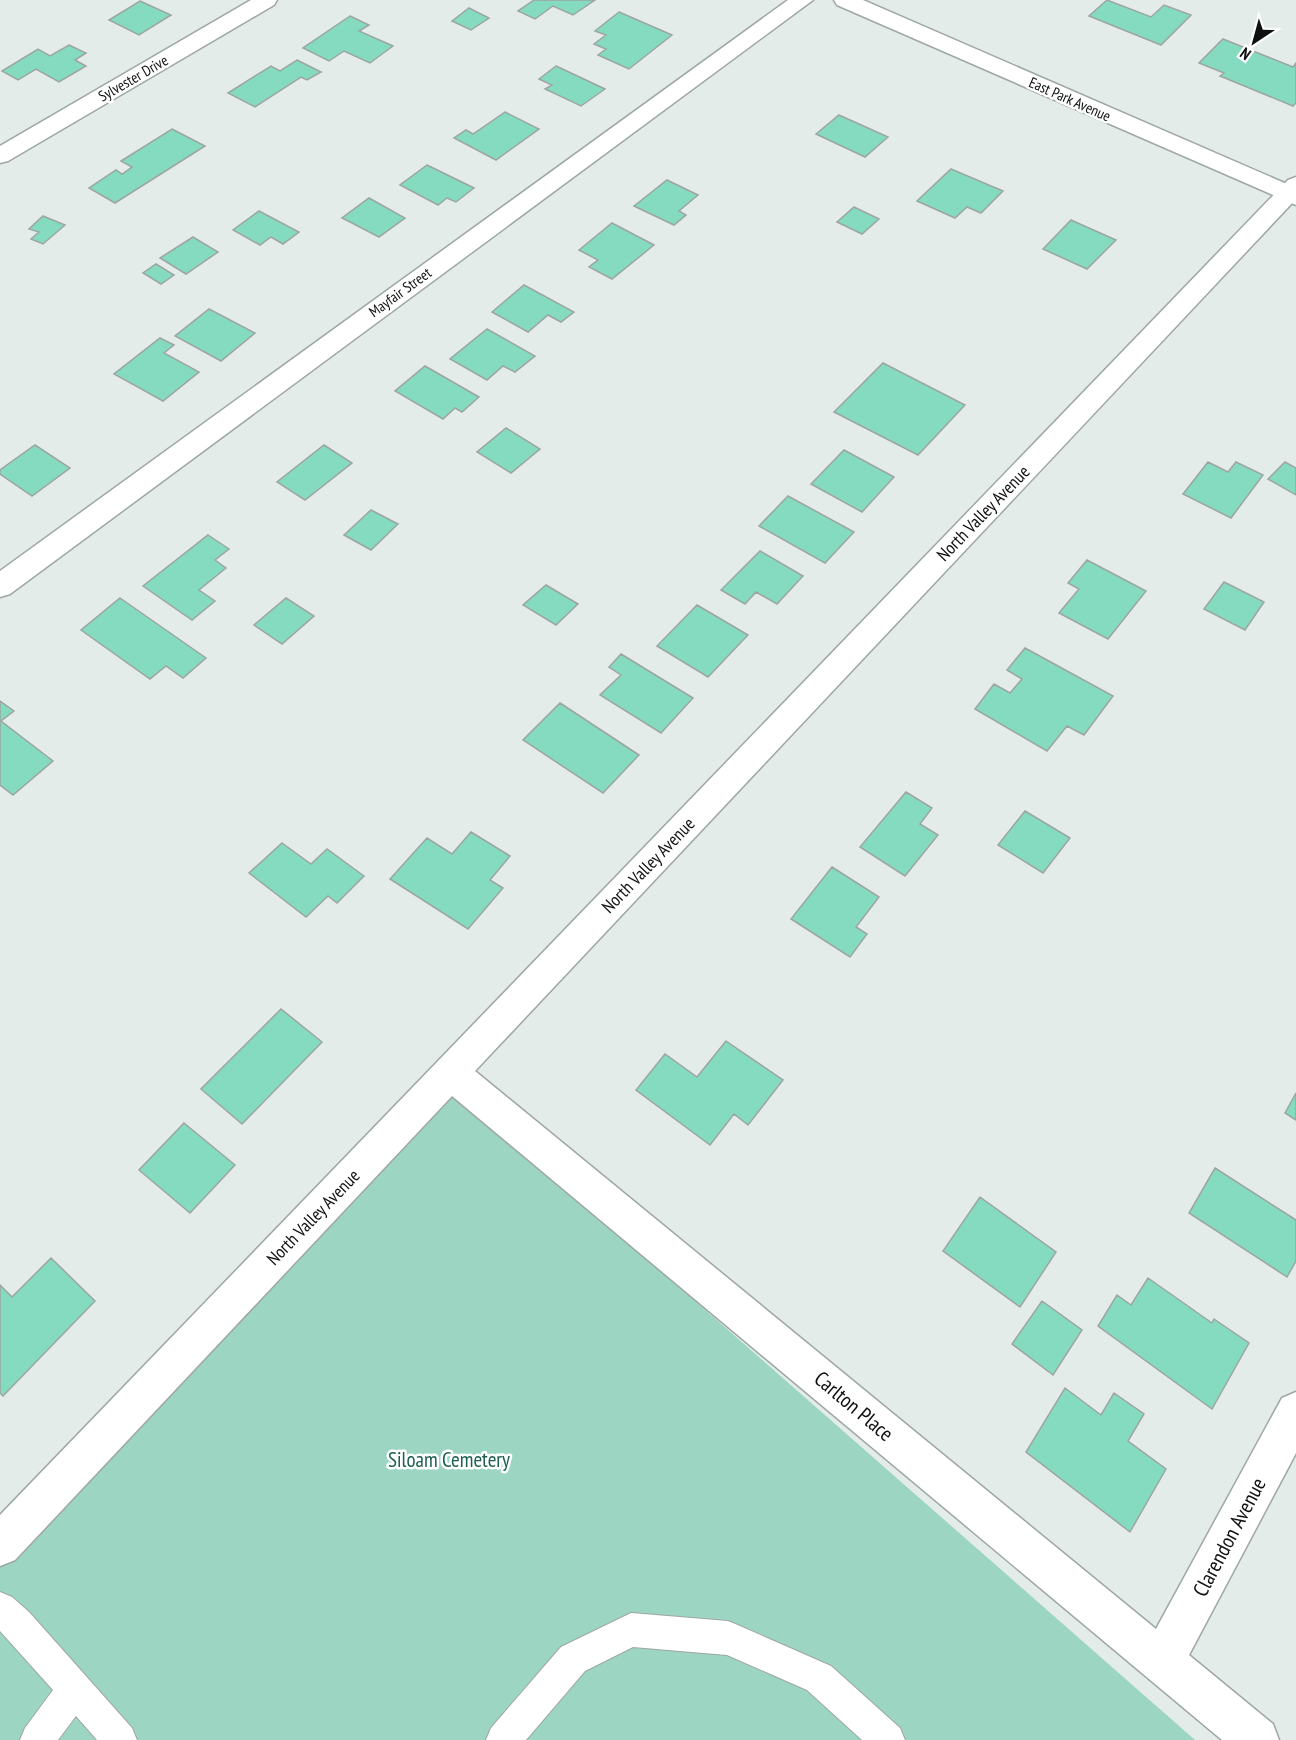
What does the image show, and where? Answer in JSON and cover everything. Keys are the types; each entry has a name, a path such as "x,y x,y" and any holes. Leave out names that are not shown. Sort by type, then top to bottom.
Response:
{"street":[{"name":"Sylvester Drive","path":"0,156 266,0"},
{"name":"Mayfair Street","path":"0,586 802,0"},
{"name":"East Park Avenue","path":"845,0 1293,192"},
{"name":"North Valley Avenue","path":"0,1545 1293,192"},
{"name":"Carlton Place","path":"450,1072 1257,1740"},
{"name":"Clarendon Avenue","path":"1162,1661 1296,1412"}],"lane":[{"path":"0,1609 17,1624 120,1740"},
{"path":"502,1740 573,1659 631,1630 728,1638 819,1678 888,1740"},
{"path":"37,1740 75,1689"}],"green space":[{"name":"Siloam Cemetery","path":"432,1070 1195,1740 0,1740 0,1522"}],"building":[{"path":"534,0 595,0 573,15 553,6 535,19 518,11"},
{"path":"1107,0 1151,17 1164,5 1191,15 1161,45 1089,16"},
{"path":"140,1 171,15 139,35 109,20"},
{"path":"469,8 489,18 471,30 452,21"},
{"path":"619,12 672,35 629,69 598,55 606,49 594,44 606,35 595,31"},
{"path":"350,16 369,25 359,31 393,46 370,63 344,51 329,61 303,48"},
{"path":"1223,39 1293,67 1296,63 1296,103 1293,106 1220,76 1224,73 1199,63"},
{"path":"69,45 86,53 75,60 86,66 59,82 36,69 18,80 2,71 38,49 50,56"},
{"path":"297,60 321,72 307,80 301,77 255,107 228,93 271,66 280,71"},
{"path":"556,66 605,89 581,106 545,89 552,85 539,79"},
{"path":"505,112 539,129 496,160 454,138 466,130 473,134"},
{"path":"839,115 888,137 865,157 816,134"},
{"path":"172,129 205,146 115,203 89,188 116,170 122,174 132,167 121,161"},
{"path":"427,165 474,188 456,202 447,198 438,205 400,185"},
{"path":"951,169 1003,191 981,213 967,207 955,218 917,201"},
{"path":"667,180 698,195 679,211 686,215 674,225 634,206"},
{"path":"369,198 405,218 379,237 342,218"},
{"path":"854,207 879,219 862,234 837,222"},
{"path":"259,211 299,232 283,244 271,237 260,245 233,230"},
{"path":"43,216 65,225 43,244 31,239 39,232 29,229"},
{"path":"1071,220 1116,240 1087,269 1043,249"},
{"path":"612,223 654,245 612,279 589,267 598,260 579,250"},
{"path":"193,237 218,252 186,274 160,258"},
{"path":"156,264 174,275 161,284 143,273"},
{"path":"524,285 574,312 561,322 548,315 528,332 492,312"},
{"path":"209,309 255,333 221,361 175,336"},
{"path":"487,329 535,356 515,372 503,366 487,380 450,359"},
{"path":"160,338 174,345 164,353 199,372 163,401 114,374"},
{"path":"883,363 965,405 918,455 834,412"},
{"path":"425,366 479,397 462,412 455,408 443,419 395,391"},
{"path":"506,428 540,449 511,473 477,452"},
{"path":"35,445 70,468 32,496 0,474 0,470"},
{"path":"324,445 352,463 305,500 277,482"},
{"path":"844,450 894,477 862,512 811,484"},
{"path":"1208,462 1228,472 1236,462 1263,475 1231,518 1183,494"},
{"path":"1285,462 1296,468 1296,495 1268,479"},
{"path":"788,496 854,532 825,563 759,526"},
{"path":"371,510 398,524 371,550 344,535"},
{"path":"208,535 229,549 215,560 226,568 199,590 215,601 192,620 143,586"},
{"path":"760,551 803,576 777,604 756,592 745,604 721,590"},
{"path":"1087,560 1146,591 1108,639 1059,613 1079,589 1068,583"},
{"path":"1224,582 1264,602 1245,630 1204,609"},
{"path":"546,585 578,604 556,625 523,605"},
{"path":"120,598 206,658 183,678 166,666 150,679 81,630"},
{"path":"286,598 314,616 282,644 254,625"},
{"path":"697,605 748,635 708,677 657,646"},
{"path":"1025,648 1113,696 1084,735 1067,726 1047,751 975,709 994,684 1010,693 1022,679 1007,670"},
{"path":"621,654 693,698 661,733 600,695 621,675 609,667"},
{"path":"0,701 14,711 1,721 53,761 13,795 0,785"},
{"path":"560,703 639,755 603,793 523,740"},
{"path":"906,792 932,808 920,824 938,835 905,876 860,847"},
{"path":"1025,811 1070,838 1043,873 998,845"},
{"path":"471,832 510,856 490,880 503,888 468,929 390,879 427,838 452,854"},
{"path":"282,843 311,864 327,849 364,876 337,903 328,896 306,917 249,873"},
{"path":"832,867 879,897 856,927 867,934 850,957 791,919"},
{"path":"281,1009 322,1042 242,1124 201,1089"},
{"path":"726,1041 783,1080 748,1125 734,1114 710,1145 636,1090 665,1054 697,1077"},
{"path":"1296,1093 1296,1120 1285,1113"},
{"path":"184,1123 235,1165 190,1213 139,1170"},
{"path":"1215,1168 1296,1220 1296,1261 1287,1277 1189,1213"},
{"path":"980,1197 1056,1252 1020,1307 943,1251"},
{"path":"51,1258 95,1301 3,1396 0,1393 0,1285 12,1297"},
{"path":"1148,1278 1212,1323 1214,1319 1249,1343 1212,1409 1098,1326 1117,1295 1131,1305"},
{"path":"1042,1301 1082,1330 1053,1375 1012,1344"},
{"path":"1065,1388 1101,1415 1114,1393 1144,1414 1128,1441 1166,1469 1130,1532 1026,1452"}]}
